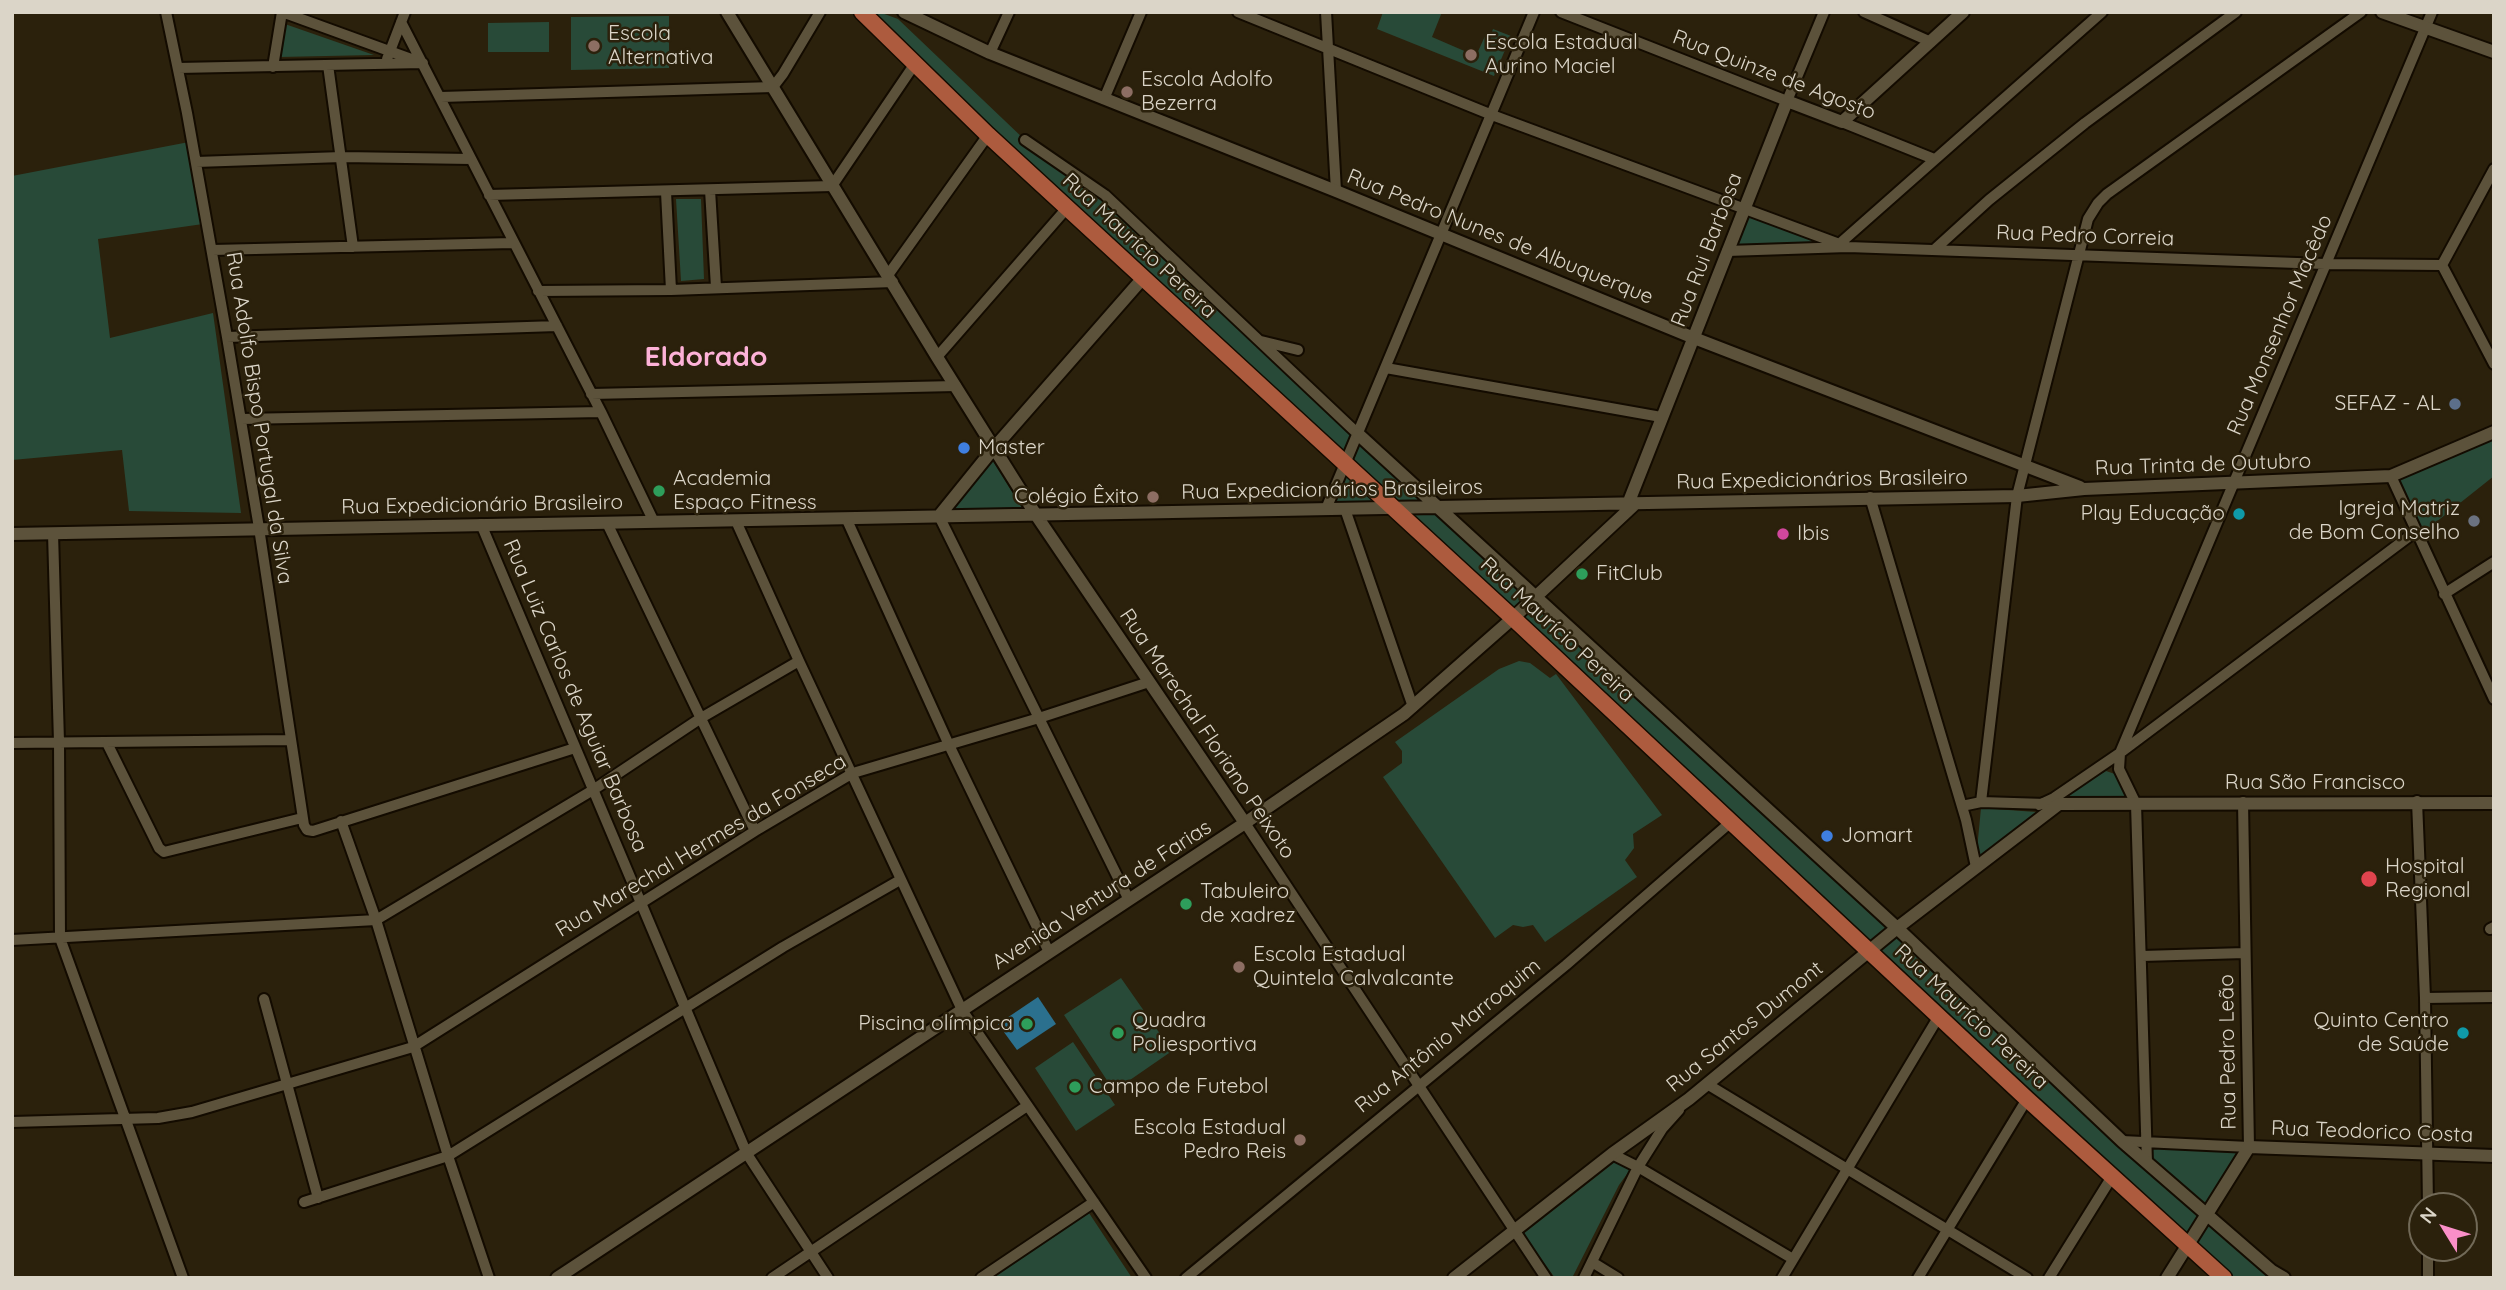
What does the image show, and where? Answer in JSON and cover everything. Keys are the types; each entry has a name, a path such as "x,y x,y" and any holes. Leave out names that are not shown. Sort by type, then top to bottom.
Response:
{"main road":[{"name":"Rua Maurício Pereira","path":"865,14 988,135 1732,821 2027,1099 2224,1278"}],"street":[{"name":"Rua Adolfo Bispo Portugal da Silva","path":"166,12 212,250 241,419 302,818 307,830 313,831 341,821"},
{"path":"273,67 282,12 387,58"},
{"name":"Rua Marechal Floriano Peixoto","path":"727,12 1036,515 1245,823 1546,1278"},
{"path":"441,97 773,87 820,12"},
{"name":"Rua Pedro Nunes de Albuquerque","path":"904,12 990,53 1443,234 1694,338 2084,489"},
{"path":"990,53 1009,12"},
{"path":"1104,99 1141,12"},
{"path":"1238,12 1492,114 1840,247 1934,159 2102,12"},
{"path":"1326,12 1336,191"},
{"path":"1326,509 1534,12"},
{"name":"Rua Quinze de Agosto","path":"1561,12 1934,159"},
{"name":"Rua Rui Barbosa","path":"1632,503 1661,417 1824,12"},
{"path":"1864,12 1931,42"},
{"path":"1842,122 1963,12"},
{"path":"1934,250 1989,200 2085,123 2236,12"},
{"path":"1981,802 2017,496 2088,219 2107,194 2361,12"},
{"path":"2382,12 2494,52"},
{"name":"Rua Monsenhor Macêdo","path":"2136,804 2119,769 2120,753 2432,12"},
{"path":"387,58 403,17"},
{"path":"403,17 423,63 592,394 654,522"},
{"path":"178,68 328,65 387,58 423,63"},
{"path":"328,65 353,247"},
{"path":"489,195 832,186 914,65"},
{"path":"538,291 671,290 891,278 988,135"},
{"path":"1025,140 1105,195 1358,434"},
{"path":"195,162 342,157 471,159"},
{"path":"2494,169 2442,265 2494,364"},
{"path":"710,190 716,287"},
{"path":"666,192 671,290"},
{"path":"937,357 1068,208"},
{"path":"212,250 513,243"},
{"name":"Rua Pedro Correia","path":"1727,251 1840,247 2325,264 2442,265"},
{"path":"1129,900 939,516 994,448 1143,278"},
{"path":"227,337 557,326"},
{"path":"1259,341 1298,350"},
{"path":"1386,368 1661,417"},
{"path":"592,394 956,386"},
{"path":"241,419 601,412"},
{"path":"2494,432 2391,476 2494,699"},
{"name":"Rua Maurício Pereira","path":"1358,434 1897,928 2122,1141 2272,1271 2284,1278"},
{"name":"Rua Trinta de Outubro","path":"2017,496 2084,489 2391,476"},
{"name":"Rua Expedicionários Brasileiro","path":"1632,503 2017,496"},
{"path":"1870,497 1962,806 1976,867"},
{"name":"Rua Expedicionários Brasileiros","path":"1036,515 1632,503"},
{"name":"Avenida Ventura de Farias","path":"557,1278 1245,823 1413,707 1513,618 1632,503"},
{"path":"1598,504 1604,516 1602,534"},
{"path":"1345,509 1413,707"},
{"name":"Rua Expedicionário Brasileiro","path":"12,534 1036,515"},
{"path":"847,520 949,745 1049,952"},
{"path":"736,521 962,1010 1146,1278"},
{"path":"607,523 755,831"},
{"name":"Rua Luiz Carlos de Aguiar Barbosa","path":"481,524 747,1154 828,1278"},
{"path":"2039,804 2054,799 2120,753 2415,531"},
{"path":"53,533 59,742 60,938 183,1278"},
{"path":"2444,594 2494,562"},
{"path":"12,940 376,920 593,790 701,718 799,662"},
{"name":"Rua Marechal Hermes da Fonseca","path":"12,1122 159,1118 192,1112 413,1047 755,831 853,774 1149,682"},
{"path":"12,743 289,740"},
{"path":"107,743 159,848 164,852 302,818"},
{"path":"489,1278 413,1047 376,920 341,821 575,748"},
{"path":"2417,801 2425,998 2428,1192"},
{"name":"Rua São Francisco","path":"2059,804 2417,801 2494,803"},
{"path":"1962,806 1981,802 2059,804"},
{"name":"Rua Pedro Leão","path":"2166,1278 2249,1147 2243,802"},
{"name":"Rua Santos Dumont","path":"1454,1278 1612,1154 1689,1099 1897,928 2059,804"},
{"path":"2136,804 2147,1163"},
{"name":"Rua Antônio Marroquim","path":"1186,1278 1566,965 1732,821"},
{"path":"304,1202 448,1156 783,947 900,880"},
{"path":"2142,956 2245,953"},
{"path":"2425,998 2494,997"},
{"path":"264,999 318,1198"},
{"path":"1782,1278 1939,1016"},
{"path":"1707,1084 2027,1278"},
{"path":"1584,1278 1638,1167 1662,1129 1689,1099"},
{"path":"1919,1278 2027,1099"},
{"path":"772,1278 1027,1106"},
{"name":"Rua Teodorico Costa","path":"2122,1141 2494,1156"},
{"path":"1612,1154 1793,1259"},
{"path":"2049,1278 2113,1175"},
{"path":"981,1278 1094,1202"},
{"path":"1592,1262 1618,1278"}],"green space":[{"path":"867,12 879,12 898,19 1025,140 1105,195 2146,1162 2147,1142 2249,1147 2206,1214 2284,1278 2224,1278 1394,508 1326,509 1345,464"},
{"path":"1383,12 1442,12 1432,37 1476,56 1485,36 1490,37 1493,29 1511,36 1494,76 1377,29"},
{"path":"669,16 669,68 571,70 571,17"},
{"path":"549,22 549,52 488,52 488,23"},
{"path":"282,23 374,55 279,57"},
{"path":"189,142 203,224 98,239 110,338 213,313 241,513 129,511 122,450 12,460 12,176"},
{"path":"676,199 701,199 704,279 681,281"},
{"path":"1744,210 1839,244 1727,251"},
{"path":"2494,437 2494,476 2421,534 2397,479"},
{"path":"991,458 1024,511 947,513"},
{"path":"1519,661 1530,663 1550,678 1556,674 1662,815 1633,834 1634,848 1625,860 1637,877 1545,942 1533,925 1513,925 1495,938 1383,777 1402,763 1402,751 1395,742 1499,669"},
{"path":"2106,771 2115,774 2127,799 2051,803"},
{"path":"1981,808 2036,812 1976,860"},
{"name":"Quadra Poliesportiva","path":"1121,978 1172,1051 1114,1091 1064,1015"},
{"name":"Campo de Futebol","path":"1073,1042 1115,1105 1076,1131 1035,1068"},
{"path":"1616,1161 1630,1170 1619,1185 1572,1278 1555,1278 1523,1234"},
{"path":"1089,1213 1132,1278 993,1278"}],"water":[{"name":"Piscina olímpica","path":"1038,997 1056,1024 1017,1050 998,1024"}],"place":[{"name":"Escola Alternativa","path":"594,46"},
{"name":"Escola Estadual Aurino Maciel","path":"1471,55"},
{"name":"Escola Adolfo Bezerra","path":"1127,92"},
{"name":"SEFAZ - AL","path":"2455,404"},
{"name":"Master","path":"964,448"},
{"name":"Academia Espaço Fitness","path":"659,491"},
{"name":"Colégio Êxito","path":"1153,497"},
{"name":"Play Educação","path":"2239,514"},
{"name":"Igreja Matriz de Bom Conselho","path":"2474,521"},
{"name":"Ibis","path":"1783,534"},
{"name":"FitClub","path":"1582,574"},
{"name":"Jomart","path":"1827,836"},
{"name":"Hospital Regional","path":"2369,879"},
{"name":"Tabuleiro de xadrez","path":"1186,904"},
{"name":"Escola Estadual Quintela Calvalcante","path":"1239,967"},
{"name":"Piscina olímpica","path":"1027,1024"},
{"name":"Quadra Poliesportiva","path":"1118,1033"},
{"name":"Quinto Centro de Saúde","path":"2463,1033"},
{"name":"Campo de Futebol","path":"1075,1087"},
{"name":"Escola Estadual Pedro Reis","path":"1300,1140"}],"district":[{"name":"Eldorado","path":"706,358"}]}
